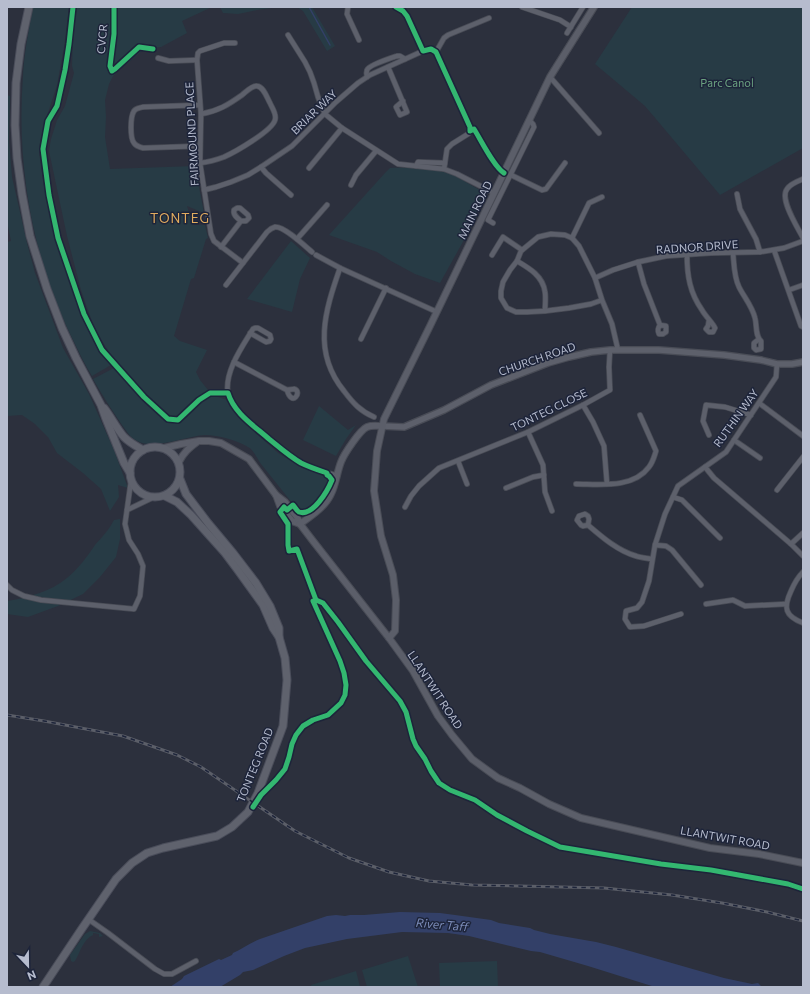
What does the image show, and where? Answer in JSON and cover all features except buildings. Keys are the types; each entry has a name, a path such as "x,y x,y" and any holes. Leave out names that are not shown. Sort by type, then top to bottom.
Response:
{"main road":[{"path":"29,7 21,44 16,83 15,125 17,158 22,194 30,236 39,267 62,328 101,405 135,487 140,493 152,498 159,498 172,492 180,479 181,468 179,462 175,456 164,448"},
{"name":"MAIN ROAD","path":"389,638 395,631 396,600 392,575 381,536 374,491 377,451 384,419 550,77 594,7"},
{"path":"101,405 124,437 132,444 143,450"},
{"path":"300,524 316,512 332,494 342,460 358,435 365,428 382,426"},
{"path":"131,477 131,466 133,460 137,454 143,450 153,447 164,448 199,441"},
{"path":"179,462 188,448 199,441"},
{"name":"LLANTWIT ROAD","path":"199,441 221,443 249,459 276,495 280,506 292,521 300,524 389,638 413,671 438,716 452,735 472,759 498,778 549,804 582,818 710,848 759,854 803,864"},
{"name":"TONTEG ROAD","path":"43,987 116,879 132,863 147,853 217,836 232,827 248,812 258,793 283,726 287,680 285,658 279,637 279,628 270,606 234,553 208,523 186,494 180,479"},
{"name":"TONTEG ROAD","path":"165,496 177,502 191,515 233,564 263,605 273,628 279,637"}],"street":[{"path":"348,7 347,14 359,40"},
{"path":"396,7 403,11 407,16 422,51"},
{"path":"522,7 535,9 571,26"},
{"path":"567,33 583,7"},
{"path":"444,169 447,149 468,134 470,127 436,52 444,38 448,35 489,18"},
{"path":"288,35 310,72 325,114 342,128 398,164 444,169 494,193"},
{"path":"158,58 169,61 197,60 198,53 200,51 224,43 235,43"},
{"name":"BRIAR WAY","path":"204,190 216,188 248,175 292,146 336,102 367,77 422,51 431,49 436,52"},
{"path":"367,77 367,69 372,66 397,56 405,59"},
{"name":"FAIRMOUND PLACE","path":"197,60 201,114 200,163 212,237 221,247 243,263"},
{"path":"388,67 403,101"},
{"path":"550,77 599,132"},
{"path":"200,163 213,161 233,153 267,130 276,118 263,90 258,86 254,86 222,108 201,114"},
{"path":"200,104 139,108 132,116 132,137 133,142 138,147 143,148 200,146"},
{"path":"493,223 488,220 534,127 534,124 529,120"},
{"path":"309,168 342,128"},
{"path":"350,185 356,175 376,151"},
{"path":"416,166 418,162 445,163"},
{"path":"510,175 542,190 546,188 565,163"},
{"path":"261,167 291,195"},
{"path":"803,178 786,189 784,198 803,240"},
{"path":"736,194 740,208 756,238 760,252"},
{"path":"572,238 589,203 602,197"},
{"path":"297,239 327,205"},
{"path":"221,247 241,221"},
{"path":"226,285 267,232 277,227 289,233 314,253 340,268 437,312"},
{"path":"602,300 591,304 569,308 516,312 507,308 501,298 501,291 510,270 517,261 522,250 538,236 551,234 566,235 572,238 579,246 595,278 612,324 618,350"},
{"path":"492,255 503,237 522,250"},
{"name":"RADNOR DRIVE","path":"595,278 613,270 638,262 666,256 760,252 784,248 803,240"},
{"path":"774,250 801,326 803,327"},
{"path":"734,253 738,285 755,318 758,339"},
{"path":"687,255 688,282 698,304 709,320"},
{"path":"517,261 541,279 545,291 545,311"},
{"path":"638,262 644,284 660,325"},
{"path":"340,268 329,302 326,317 324,331 325,354 333,376 341,388 353,403 365,413 374,417"},
{"path":"789,290 803,285"},
{"path":"361,339 386,288"},
{"path":"250,333 234,362 229,377 228,392 233,404 244,418 290,456 308,466 337,476"},
{"name":"CHURCH ROAD","path":"382,426 404,427 444,410 491,385 569,357 591,352 610,350 659,350 761,360 777,364 803,362"},
{"name":"TONTEG CLOSE","path":"405,508 410,496 440,468 528,432 610,390 610,350"},
{"path":"234,362 287,390"},
{"name":"RUTHIN WAY","path":"681,614 644,626 630,627 625,619 626,611 637,608 642,602 655,546 665,514 678,486 726,452 776,377 777,364"},
{"path":"759,403 803,436"},
{"path":"583,405 604,446 607,484"},
{"path":"709,435 703,421 706,405 725,407 751,416"},
{"path":"576,484 607,484 625,482 641,475 648,469 653,462 656,450 640,415"},
{"path":"528,432 543,465 545,492 552,510"},
{"path":"734,440 760,458"},
{"path":"776,490 803,457"},
{"path":"458,461 467,484"},
{"path":"705,467 714,478 803,556"},
{"path":"506,488 533,477 544,475"},
{"path":"7,585 12,590 24,596 41,600 134,609 140,596 142,566 138,554 129,540 125,524 131,477"},
{"path":"673,497 682,500 720,538"},
{"path":"127,510 152,498"},
{"path":"588,525 597,533 626,552 636,556 652,559"},
{"path":"791,544 803,533"},
{"path":"655,546 666,546 672,550 701,585"},
{"path":"803,572 798,578 786,604 788,613 795,620 803,623"},
{"path":"706,604 733,600 745,606 786,604"},
{"path":"88,919 155,969 164,974 172,974 196,961"}],"green space":[{"path":"33,7 69,7 57,85 45,122 39,152 43,181 55,237 61,256 84,319 100,351 111,365 92,376 60,312 48,280 38,247 25,179 22,145 23,76 24,59"},
{"path":"77,7 212,7 182,21 187,33 161,47 144,49 113,76 109,84 105,100 105,137 110,169 195,166 204,213 187,206 193,225 205,225 208,238 206,239 194,278 191,279 174,336 180,341 207,350 196,372 200,380 212,395 227,400 238,417 278,453 291,461 327,476 330,480 325,490 316,504 307,510 301,511 297,509 261,464 252,450 238,442 210,435 197,436 159,444 141,443 134,439 122,425 93,379 114,368 141,397 169,423 174,423 185,417 198,405 191,405 179,415 173,417 159,409 113,358 95,330 81,290 67,236 49,151 57,120 65,106 74,73 72,66 73,37 71,28 76,15"},
{"path":"220,7 279,7 238,14 223,13"},
{"path":"297,7 312,7 335,46 327,51 303,11"},
{"name":"Parc Canol","path":"632,7 803,7 803,148 720,195 645,106 595,64"},
{"path":"7,95 10,96 9,140 12,177 35,273 63,348 89,394 114,450 128,488 118,485 119,497 110,511 101,489 57,453 48,437 35,424 22,415 7,416 7,242 11,241 7,221"},
{"path":"390,168 420,168 443,171 482,191 475,220 440,283 415,274 377,252 329,235"},
{"path":"291,241 310,258 300,279 292,312 247,299"},
{"path":"319,406 348,430 356,425 336,456 303,440"},
{"path":"120,519 120,539 116,557 100,577 83,594 58,606 28,617 7,614 7,601 23,598 47,590 61,583 67,578 82,563 114,520"},
{"path":"90,931 100,933 103,936 99,937 99,934 93,933 93,935 84,943 75,961 71,961 70,955 85,934"},
{"path":"408,956 418,987 367,987 362,970"},
{"path":"497,961 498,987 440,987 439,963"},
{"path":"356,971 360,987 312,987 311,985"}],"water":[{"name":"River Taff","path":"400,912 440,913 491,920 499,923 530,928 550,934 596,942 724,978 752,984 758,983 761,986 766,987 655,987 540,952 469,936 448,933 402,932 347,939 305,948 253,970 243,972 220,987 170,987 184,976 219,959 221,960 232,955 233,953 256,941 327,916"}],"waterway":[{"path":"309,7 330,45"}],"railway":[{"path":"7,715 123,736 177,755 201,767 295,831 349,858 389,872 429,881 472,885 604,888 672,895 722,903 803,921"}],"cycle path":[{"path":"73,7 65,70 57,106 48,121 43,149 49,195 58,238 84,314 102,350 144,397 168,419 178,420 199,400 210,393 228,393 239,413 280,448 301,463 327,473 332,480 315,507 310,511 299,512 293,505 287,510 284,507 280,512 288,524 289,551 297,549 316,600"},
{"name":"CVCR","path":"114,7 114,34 110,66 112,71 139,47 153,49"},
{"path":"396,7 403,11 407,16 423,51 431,49 436,52 470,127 470,131 474,129 496,165 504,173"},
{"path":"253,807 261,795 285,769 292,744 296,735 303,726 313,720 328,715 341,703 345,695 346,685 344,673 313,601 316,600 323,603 366,661 400,701 406,712 416,746 439,783 450,790 475,800 497,815 560,847 661,864 711,870 788,884 803,889"}],"district":[{"name":"TONTEG","path":"180,218"}]}
